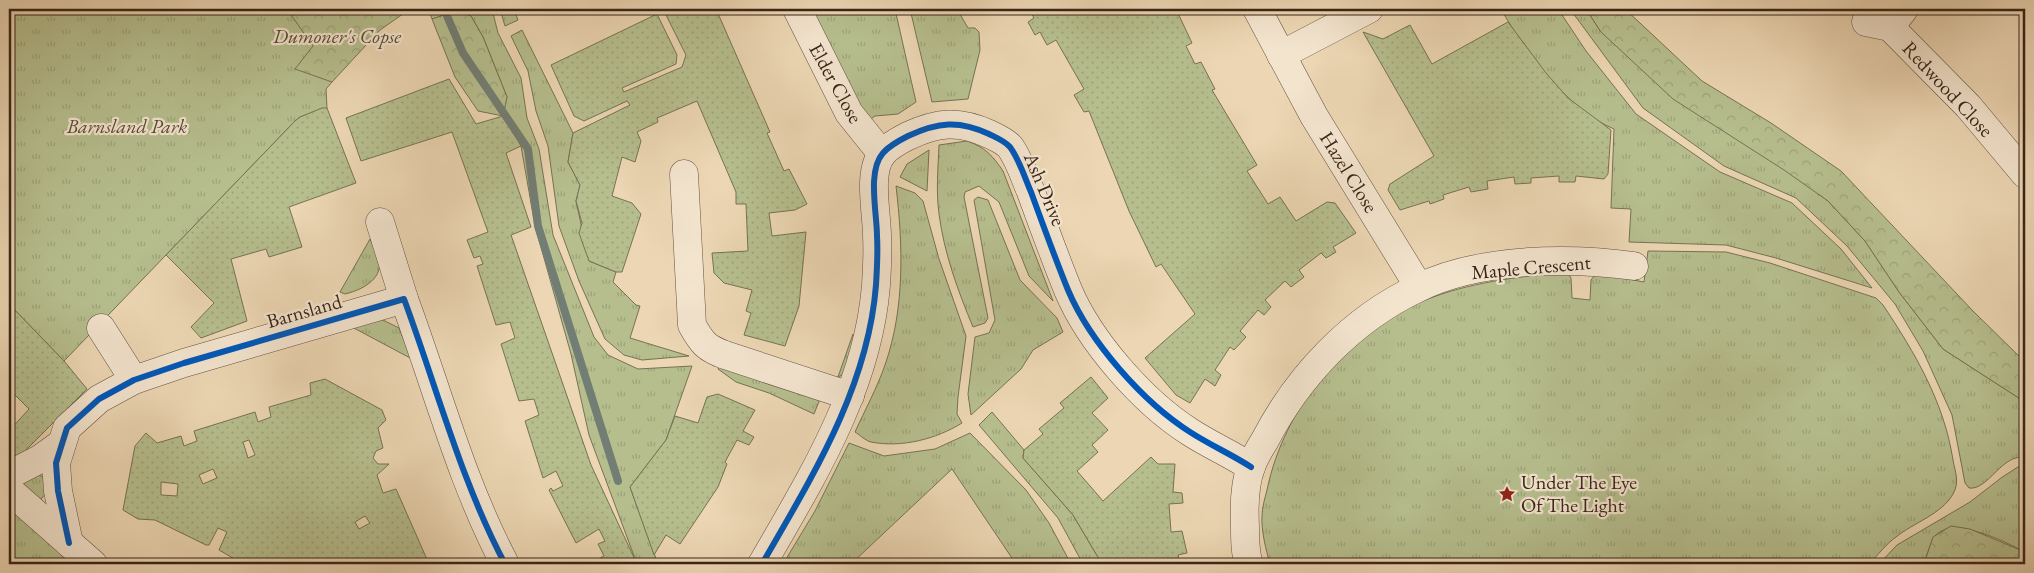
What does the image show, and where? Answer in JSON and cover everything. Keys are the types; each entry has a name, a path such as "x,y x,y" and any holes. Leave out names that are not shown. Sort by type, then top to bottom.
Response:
{"street":[{"name":"Elder Close","path":"797,9 849,114 882,154"},
{"name":"Hazel Close","path":"1257,9 1314,116 1419,287"},
{"path":"1281,55 1369,9"},
{"name":"Redwood Close","path":"1887,19 1968,106 2025,174"},
{"name":"Ash Drive","path":"882,154 896,143 931,127 955,124 970,125 995,137 1010,147 1025,177 1069,292 1088,326 1120,369 1175,422 1210,446 1235,456 1250,467"},
{"path":"762,564 796,506 850,396 867,346 876,286 878,235 874,192 876,172 882,154"},
{"path":"684,174 692,325 700,339 708,349 850,396"},
{"path":"380,222 404,299 456,450 489,534 505,564"},
{"name":"Maple Crescent","path":"1249,564 1245,540 1244,503 1250,467 1275,419 1318,364 1343,338 1371,316 1419,287 1460,273 1493,266 1596,262 1634,266"},
{"name":"Barnsland","path":"69,543 58,491 56,463 67,428 99,399 134,380 262,340 404,299"},
{"path":"101,328 134,380"},
{"name":"Barnsland","path":"9,475 40,459 62,443"},
{"path":"9,490 93,564"}],"green space":[{"name":"Barnsland Park","path":"9,9 356,9 332,82 326,89 327,108 300,117 295,121 64,361 9,304"},
{"name":"Dumoner's Copse","path":"287,9 410,9 380,30 332,82 295,69 313,46"},
{"path":"428,9 492,9 498,33 521,78 527,118 539,149 553,235 594,337 608,355 638,369 692,366 666,440 630,487 658,564 637,564 589,435 571,354 535,226 521,146 503,116 507,97 483,37 471,16 459,10 432,19"},
{"path":"500,9 514,9 518,20 505,26"},
{"path":"663,9 716,9 770,132 767,133 784,171 789,169 807,204 795,210 769,213 772,236 806,232 799,306 785,346 744,335 751,313 746,311 752,290 724,283 714,273 712,253 748,251 746,204 736,204 736,192 697,101 657,118 658,122 637,132 641,141 635,162 622,157 612,196 632,203 641,214 622,272 616,272 589,261 579,233 582,223 576,201 580,185 568,162 573,133 630,105 627,101 584,121 574,116 551,65 657,14 677,55 676,64 622,88 624,92 682,67 686,55"},
{"path":"808,9 895,9 916,102 898,114 875,116 868,121"},
{"path":"910,9 957,9 968,28 975,28 979,32 980,50 968,99 932,102"},
{"path":"1029,9 1176,9 1192,43 1186,46 1195,64 1201,62 1215,89 1212,90 1257,165 1247,171 1268,204 1280,197 1296,221 1327,202 1335,203 1356,233 1333,247 1336,252 1326,258 1321,253 1299,270 1304,277 1291,287 1285,281 1265,300 1271,307 1264,315 1258,310 1240,331 1246,337 1234,350 1230,347 1215,370 1221,375 1215,386 1205,379 1190,403 1176,395 1145,358 1195,314 1161,264 1156,267 1129,211 1089,111 1084,112 1074,95 1084,89 1056,40 1047,45 1040,32 1035,35 1028,22 1034,18"},
{"path":"1501,9 1558,9 1586,51 1636,114 1720,172 1792,203 1841,249 1872,288 1776,258 1726,245 1629,242 1631,209 1611,208 1614,129 1597,120 1564,94 1535,61"},
{"path":"1570,9 1586,9 1601,32 1828,201 1865,241 1899,292 1943,349 2025,402 2025,458 2017,458 2010,461 1983,484 1969,488 1965,483 1952,415 1923,351 1895,304 1847,246 1796,198 1724,166 1643,108"},
{"path":"1586,9 1625,9 1702,81 1771,123 1841,171 1973,311 2025,362 2025,402 1943,349 1899,292 1865,241 1828,201 1784,170 1673,99 1601,32"},
{"path":"459,10 471,16 483,37 507,97 503,116 478,111 455,77 432,19"},
{"path":"1508,22 1546,73 1568,98 1611,130 1608,174 1604,179 1576,176 1575,182 1559,182 1559,176 1531,178 1531,183 1515,184 1514,177 1487,181 1488,189 1471,192 1469,187 1443,195 1444,199 1430,204 1429,201 1400,210 1388,190 1390,184 1434,156 1363,32 1383,39 1410,25 1432,64"},
{"path":"522,30 573,133 568,162 580,185 576,201 589,261 616,272 613,282 636,305 640,306 630,338 689,356 642,360 624,355 605,339 579,281 559,226 548,146 536,111 528,71 511,36"},
{"path":"449,79 476,124 503,116 521,146 506,153 531,227 511,235 591,465 637,564 600,564 598,559 604,556 598,544 605,541 599,529 576,543 549,490 551,488 553,491 563,486 556,471 543,478 525,421 539,415 534,399 519,401 501,344 515,338 510,322 496,325 477,266 483,264 480,256 474,258 467,240 488,232 452,132 361,161 346,118"},
{"path":"322,108 327,108 356,183 289,207 302,247 269,257 266,249 231,259 247,321 201,338 191,327 214,303 166,255 295,121"},
{"path":"967,141 979,146 988,153 1003,171 1053,301 1029,276 999,202 979,186 965,192 964,197 988,318 985,323 973,327 957,286 941,229 937,180 939,145"},
{"path":"929,150 927,191 900,177 907,164"},
{"path":"896,186 915,193 923,201 939,259 966,336 957,414 962,423 930,438 907,443 883,444 869,441 855,432 882,374 892,343 896,321 901,276 901,254"},
{"path":"978,197 988,200 1020,280 1057,318 1063,332 1033,350 1021,369 971,415 968,394 975,337 989,333 995,320 974,200"},
{"path":"370,239 378,258 379,268 377,274 369,284 357,290 345,294 340,292"},
{"path":"1648,251 1726,252 1770,263 1876,298 1883,305 1917,360 1943,418 1956,477 1955,490 1948,501 1935,513 1892,540 1869,564 1270,564 1263,534 1262,509 1275,460 1288,430 1303,403 1322,377 1344,353 1368,332 1395,315 1423,301 1458,289 1512,278 1567,272 1571,278 1572,298 1590,300 1591,280 1595,275 1603,274 1644,282"},
{"path":"9,304 64,361 87,389 24,452 9,459 9,431 29,409 9,389"},
{"path":"381,319 399,328 412,359 352,327"},
{"path":"853,334 858,342 842,375 838,377"},
{"path":"720,365 820,399 814,414 769,393 736,382 718,369"},
{"path":"1091,377 1108,398 1092,413 1108,430 1092,445 1098,452 1077,471 1103,501 1151,457 1158,464 1175,464 1173,492 1182,493 1183,503 1169,504 1171,532 1182,531 1187,553 1178,555 1180,564 1102,564 1073,515 1023,458 1024,450 1043,434 1039,429 1064,408 1060,403"},
{"path":"325,379 382,410 386,420 378,428 383,448 376,451 373,458 378,464 389,464 377,475 383,493 396,489 429,564 243,564 219,550 227,532 218,528 209,545 206,545 155,520 138,519 123,510 135,446 146,433 157,443 181,436 184,446 197,441 194,431 255,412 258,422 271,417 269,407 311,395 310,383","holes":["249,440 255,455 248,458 243,442","213,469 217,478 203,484 199,475","161,482 178,484 177,496 161,495","365,516 370,523 359,529 355,522"]},
{"path":"718,394 755,410 743,431 754,437 749,445 737,440 725,462 727,464 718,487 680,544 666,535 654,555 630,487 666,440 675,416 698,423 707,397"},
{"path":"992,412 1024,450 1023,458 1073,515 1102,564 1083,564 1058,518 979,425"},
{"path":"970,433 1026,490 1049,523 1071,564 1016,564 952,469 851,564 783,564 815,511 849,443 884,456 935,449"},
{"path":"2021,465 2025,469 2025,552 1991,536 1951,528 1940,531 1933,539 1924,564 1879,564 1897,545 1970,502"},
{"path":"37,474 45,478 47,492 41,499 27,500 21,480"},
{"path":"9,499 84,564 9,564"},
{"path":"1951,526 1970,529 2025,552 2025,564 1924,564 1933,537"}],"waterway":[{"path":"444,9 463,53 528,149 538,226 618,481"}],"cycle path":[{"path":"762,564 800,498 835,431 850,396 862,360 871,323 876,285 877,227 874,181 878,161 885,150 898,141 919,131 949,124 978,129 1000,139 1010,147 1024,175 1068,290 1090,330 1120,369 1137,388 1172,419 1198,437 1251,467"},
{"path":"69,543 58,491 56,463 67,428 99,399 134,380 184,363 404,299 462,467 489,532 505,564"}],"place":[{"name":"Under The Eye Of The Light","path":"1507,494"}]}
